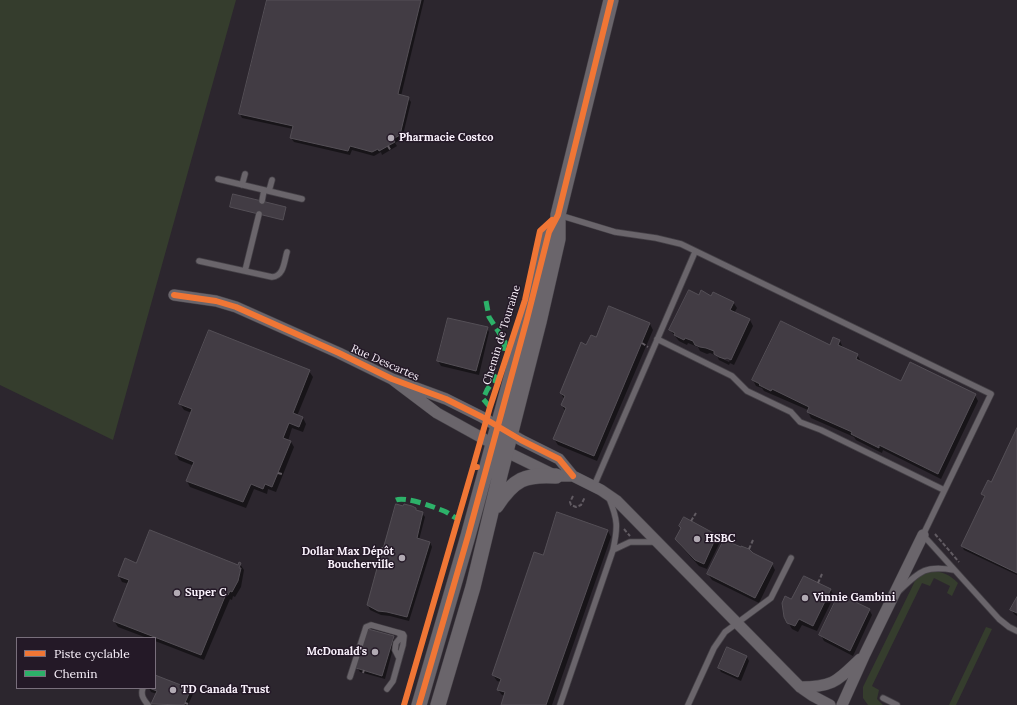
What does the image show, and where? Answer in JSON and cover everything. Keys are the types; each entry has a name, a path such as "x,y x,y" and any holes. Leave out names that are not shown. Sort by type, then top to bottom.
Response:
{"street":[{"name":"Chemin de Touraine","path":"438,705 473,587 539,322 558,239 558,215 611,0"},
{"name":"Chemin de Touraine","path":"419,705 468,536 549,232 558,215"},
{"name":"Rue Descartes","path":"174,295 216,301 236,307 339,353 392,379 446,399 559,459 574,476"},
{"name":"Rue Descartes","path":"392,379 437,413 492,444 556,476 574,476"},
{"path":"491,513 507,490 518,482 535,476 556,476"},
{"path":"574,476 594,486 617,501 800,687 830,705"},
{"path":"842,705 923,535"},
{"path":"800,687 816,687 835,682 865,654"}],"lane":[{"path":"242,185 245,174"},
{"path":"218,179 302,199"},
{"path":"262,201 272,180"},
{"path":"245,271 258,214"},
{"path":"558,215 615,232 656,238 681,244 991,394 923,535 999,619 1009,628 1017,631"},
{"path":"199,261 268,277 275,277 281,272 287,252"},
{"path":"594,486 695,252"},
{"path":"657,339 732,376 747,391 791,412 800,422 827,433 944,490"},
{"path":"560,705 613,550 617,523 615,512 607,494"},
{"path":"613,550 630,542 657,542"},
{"path":"688,705 714,648 725,632 771,598 791,558"},
{"path":"894,596 918,573 926,569 942,568 955,570"},
{"path":"350,677 366,627 371,625 403,634 404,640 399,658 392,681 387,689"},
{"path":"142,689 143,697 148,705"},
{"path":"883,698 897,705"}],"path":[{"path":"388,146 391,151"},
{"path":"278,473 282,474"},
{"path":"573,496 570,502 571,505 576,507 581,505 585,497"},
{"path":"691,521 696,513"},
{"path":"749,549 753,540"},
{"path":"818,583 822,574"},
{"path":"854,601 857,592"}],"green space":[{"path":"0,0 236,0 113,440 0,385"},
{"path":"933,571 947,574 958,583 952,596 947,593 950,586 934,578 930,586 922,583 872,686 879,690 877,699 883,705 868,705 863,698 863,687 915,581 922,574"},
{"path":"986,627 992,629 956,705 949,705"}],"building":[{"path":"267,0 421,0 398,94 409,97 400,135 393,139 395,142 379,151 378,149 372,152 350,146 348,151 290,138 293,126 239,114"},
{"path":"233,194 286,207 283,220 230,207"},
{"path":"689,290 699,295 701,290 711,296 713,292 734,302 730,310 750,319 731,360 719,357 714,354 714,351 695,345 693,341 685,338 684,340 674,335 675,333 669,330"},
{"path":"609,306 650,323 594,456 553,439 566,408 561,405 565,396 560,393 581,342 586,345 591,335 596,337"},
{"path":"448,318 488,327 476,371 437,361"},
{"path":"781,321 830,345 833,337 840,340 838,345 858,354 856,359 901,381 910,362 976,394 938,474 879,445 879,448 851,434 852,432 807,412 809,407 772,389 771,391 752,380"},
{"path":"209,330 310,370 293,413 303,417 299,427 289,423 283,438 291,441 272,487 265,484 263,489 251,484 243,502 186,481 194,462 175,454 192,409 179,404"},
{"path":"1017,428 1017,573 961,546 985,496 981,494 988,480 991,482"},
{"name":"Dollar Max Dépôt Boucherville","path":"396,504 412,506 416,508 416,510 423,512 417,538 430,542 407,617 378,611 367,605 379,561 379,552 382,547 383,548"},
{"path":"557,512 608,530 546,705 501,705 505,692 497,690 501,679 492,675 534,552 543,555"},
{"path":"684,517 717,535 704,564 695,560 675,539 681,528 679,526"},
{"name":"Super C","path":"150,530 238,565 239,562 241,563 238,581 232,592 230,591 228,595 226,594 201,655 113,621 129,580 118,576 125,558 136,563"},
{"path":"724,540 749,549 753,553 773,563 755,598 707,574"},
{"path":"804,576 831,589 813,626 799,619 795,626 787,623 784,617 782,603 785,596 791,599"},
{"path":"839,594 870,609 850,651 819,635"},
{"path":"1017,597 1017,613 1010,610"},
{"name":"McDonald's","path":"368,629 394,636 382,676 356,668"},
{"path":"727,647 747,656 738,677 718,668"},
{"name":"TD Canada Trust","path":"156,675 191,689 184,705 151,704 157,691 152,689 156,689"}],"marked path":[{"path":"486,301 489,317 505,342 503,352"},
{"path":"490,407 483,399 497,375"},
{"path":"396,500 406,499 420,502 444,511 458,519"}],"cycle path":[{"path":"419,705 468,536 549,232 558,215 611,0"},
{"path":"473,467 490,407 525,300 540,231 552,220"},
{"path":"174,295 216,301 236,307 339,353 392,379 446,399 559,459 573,476"},
{"path":"404,705 473,467 477,467"}],"place":[{"name":"Pharmacie Costco","path":"391,138"},
{"name":"HSBC","path":"697,539"},
{"name":"Dollar Max Dépôt Boucherville","path":"402,558"},
{"name":"Super C","path":"177,593"},
{"name":"Vinnie Gambini","path":"805,598"},
{"name":"McDonald's","path":"375,652"},
{"name":"TD Canada Trust","path":"173,690"}]}
